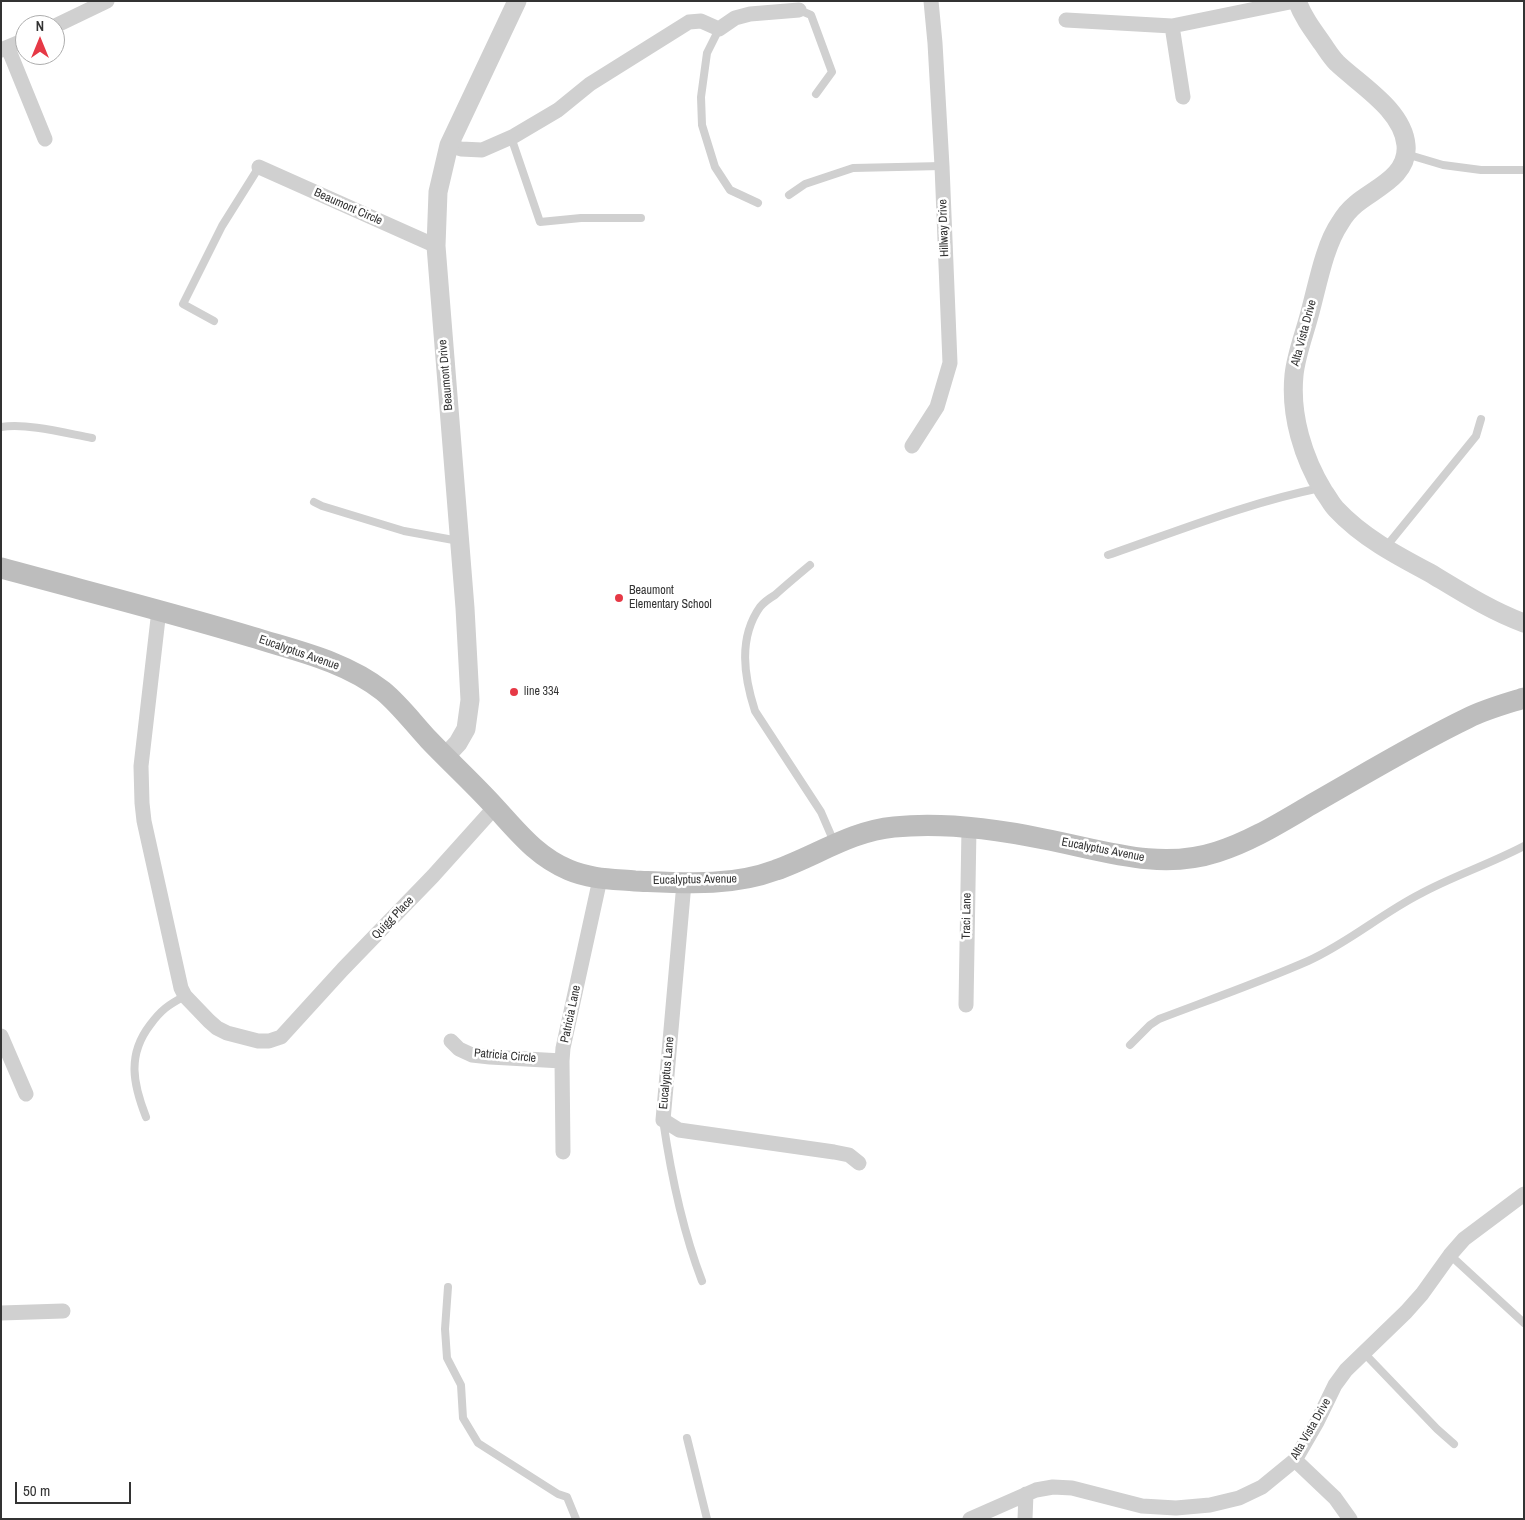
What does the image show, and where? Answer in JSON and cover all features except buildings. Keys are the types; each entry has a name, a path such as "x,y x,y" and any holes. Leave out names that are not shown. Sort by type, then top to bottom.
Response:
{"main road":[{"name":"Eucalyptus Avenue","path":"1,568 159,610 324,659 357,674 385,693 540,854 575,873 600,879 684,883 734,881 780,869 858,834 896,827 969,828 1045,839 1124,857 1168,860 1194,858 1214,854 1256,836 1471,716 1524,698"}],"street":[{"path":"65,21 107,1"},
{"name":"Beaumont Drive","path":"445,757 458,743 466,729 470,700 460,541 436,246 438,192 449,145 517,1"},
{"name":"Hillway Drive","path":"912,446 937,407 950,363 942,166 931,1"},
{"path":"1066,20 1172,26 1296,1 1302,15 1335,61 1392,112 1404,134 1406,154"},
{"path":"449,145 461,149 482,150 512,137 558,110 590,84 689,22 700,21 719,29 735,18 750,14 799,10"},
{"path":"1172,26 1183,97"},
{"path":"5,49 45,139"},
{"name":"Alta Vista Drive","path":"1406,154 1399,171 1356,204 1346,214 1334,232 1298,353 1293,379 1293,400 1297,424 1308,460 1334,508 1368,537 1385,548 1500,613 1524,623"},
{"name":"Beaumont Circle","path":"259,167 436,246"},
{"path":"159,610 141,766 144,821 164,917 181,988 185,996"},
{"name":"Quigg Place","path":"185,996 209,1021 227,1033 258,1041 269,1041 281,1037 343,969 433,876 495,807"},
{"name":"Traci Lane","path":"966,1005 969,828"},
{"name":"Patricia Lane","path":"563,1152 563,1048 600,879"},
{"name":"Eucalyptus Lane","path":"684,883 663,1120 679,1130 834,1152 849,1155 860,1163"},
{"path":"1,1036 26,1094"},
{"name":"Patricia Circle","path":"451,1041 459,1049 472,1055 562,1061"},
{"name":"Alta Vista Drive","path":"970,1519 1036,1490 1053,1487 1072,1488 1142,1506 1176,1508 1210,1505 1239,1498 1262,1487 1295,1460 1317,1422 1335,1385 1346,1370 1406,1312 1464,1239 1524,1194"},
{"path":"1,1313 63,1311"},
{"path":"1295,1460 1335,1498 1350,1519"},
{"path":"1025,1519 1026,1494"}],"lane":[{"path":"799,10 811,15 832,72 816,94"},
{"path":"719,29 707,54 700,96 702,125 716,167 730,190 758,203"},
{"path":"512,137 540,222 581,218 640,218"},
{"path":"1406,154 1444,164 1481,170 1524,170"},
{"path":"789,195 805,184 852,168 942,166"},
{"path":"214,321 182,304 222,226 259,167"},
{"path":"1385,548 1476,436 1481,419"},
{"path":"1,427 31,428 92,438"},
{"path":"1108,556 1234,511 1283,496 1322,488"},
{"path":"314,502 404,531 460,541"},
{"path":"810,565 761,606 752,622 744,660 749,692 755,711 821,812 835,844"},
{"path":"1130,1045 1150,1024 1159,1019 1310,960 1343,942 1418,894 1446,880 1499,859 1524,846"},
{"path":"146,1117 137,1092 135,1077 134,1062 138,1046 144,1033 162,1011 185,996"},
{"path":"663,1120 677,1200 702,1280"},
{"path":"1450,1255 1524,1322"},
{"path":"448,1287 445,1329 447,1358 461,1385 462,1418 478,1442 558,1494 567,1497 576,1519"},
{"path":"1364,1353 1437,1429 1454,1444"},
{"path":"687,1438 707,1519"}],"place":[{"name":"Beaumont Elementary School","path":"619,598"},
{"name":"line 334","path":"514,692"}]}
